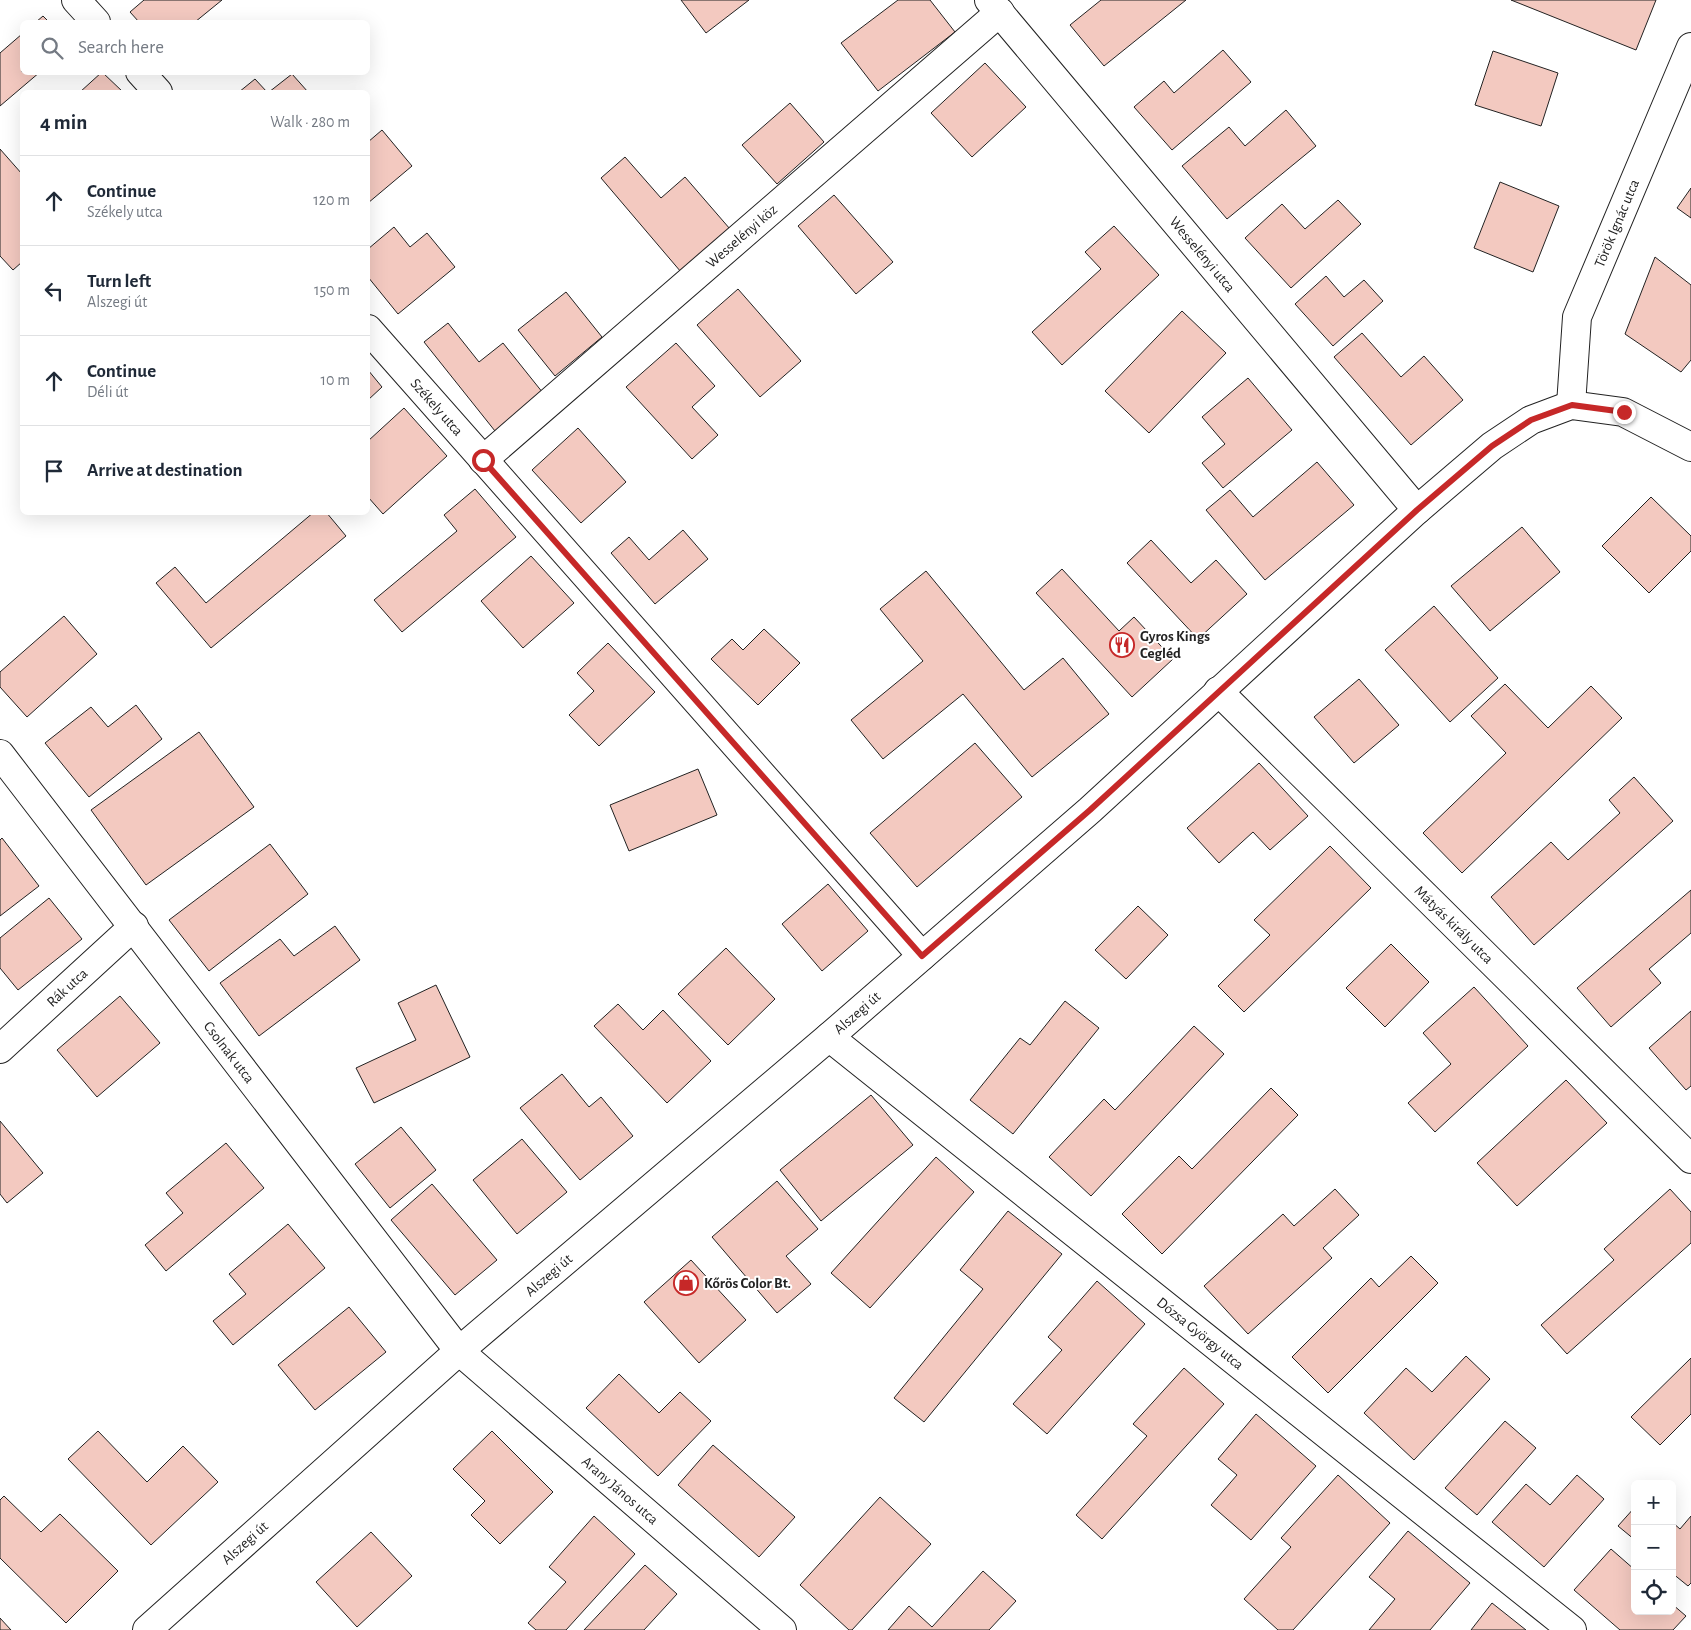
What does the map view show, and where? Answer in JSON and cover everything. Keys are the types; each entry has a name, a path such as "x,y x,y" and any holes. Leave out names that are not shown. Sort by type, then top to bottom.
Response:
{"street":[{"path":"76,0 94,20"},
{"name":"Wesselényi köz","path":"483,460 995,6"},
{"name":"Wesselényi utca","path":"995,6 1417,510"},
{"name":"Török Ignác utca","path":"1572,405 1577,317 1691,47"},
{"path":"143,75 156,90"},
{"name":"Székely utca","path":"370,331 922,956"},
{"path":"1572,405 1624,412 1691,447"},
{"name":"Alszegi út","path":"148,1630 459,1352 1090,810 1417,510 1508,436 1531,420 1572,405"},
{"name":"Mátyás király utca","path":"1218,691 1691,1160"},
{"name":"Csolnak utca","path":"0,754 134,926 459,1352"},
{"name":"Rák utca","path":"0,1049 134,926"},
{"name":"Dózsa György utca","path":"829,1036 1572,1630"},
{"name":"Arany János utca","path":"459,1352 782,1630"}],"building":[{"path":"144,0 222,0 197,20 137,20 130,12"},
{"path":"681,0 749,0 706,33"},
{"path":"898,0 930,0 955,32 878,91 841,43"},
{"path":"1101,0 1186,0 1104,66 1070,25"},
{"path":"1511,0 1656,0 1636,50"},
{"path":"43,16 47,20 38,20"},
{"path":"20,36 20,75 36,75 0,106 0,53"},
{"path":"1223,50 1251,82 1172,150 1134,107 1164,81 1174,93"},
{"path":"1493,51 1558,73 1541,126 1475,105"},
{"path":"985,63 1026,107 972,157 931,113"},
{"path":"99,75 105,75 121,90 82,90"},
{"path":"293,75 306,90 272,90"},
{"path":"255,79 265,90 241,90"},
{"path":"790,103 824,142 777,184 742,145"},
{"path":"1286,110 1316,146 1227,219 1182,166 1229,127 1245,146"},
{"path":"382,130 412,166 370,201 370,140"},
{"path":"0,149 20,172 20,264 13,270 0,256"},
{"path":"625,157 661,198 685,177 730,229 681,272 601,178"},
{"path":"1500,182 1559,206 1533,272 1474,248"},
{"path":"1691,188 1691,218 1677,208"},
{"path":"834,195 893,262 856,294 798,226"},
{"path":"1338,200 1361,224 1291,288 1245,238 1282,204 1305,229"},
{"path":"1114,226 1159,275 1062,365 1032,332 1101,269 1085,252"},
{"path":"394,227 410,247 427,233 455,267 398,314 370,279 370,247"},
{"path":"1655,257 1691,285 1691,360 1681,372 1625,334"},
{"path":"1326,276 1344,297 1364,280 1383,301 1333,346 1295,304"},
{"path":"738,289 801,361 760,397 697,325"},
{"path":"566,292 602,337 555,376 518,330"},
{"path":"1182,311 1226,353 1149,433 1105,391"},
{"path":"448,323 479,362 503,343 543,393 495,431 424,342"},
{"path":"1362,333 1401,377 1424,356 1463,400 1411,445 1334,357"},
{"path":"676,343 715,386 692,407 718,435 692,459 626,387"},
{"path":"370,372 382,387 370,398"},
{"path":"1248,378 1292,430 1223,488 1202,463 1225,444 1202,417"},
{"path":"404,408 447,456 383,514 370,499 370,439"},
{"path":"578,428 626,482 581,523 532,470"},
{"path":"1317,462 1354,505 1265,580 1206,510 1230,490 1253,517"},
{"path":"475,489 516,537 402,632 374,600 457,531 444,515"},
{"path":"1651,497 1691,536 1691,551 1649,593 1602,546"},
{"path":"310,515 328,515 346,536 211,648 156,583 175,567 206,603"},
{"path":"1522,527 1560,572 1490,631 1451,586"},
{"path":"683,530 708,559 655,604 611,553 629,537 649,560"},
{"path":"1151,540 1191,583 1216,560 1247,594 1198,639 1127,563"},
{"path":"531,556 574,603 523,648 481,601"},
{"name":"Gyros Kings Cegléd","path":"1062,569 1119,631 1134,617 1173,659 1132,697 1036,593"},
{"path":"926,571 1024,690 1063,658 1109,714 1032,777 963,694 883,759 851,720 923,661 880,609"},
{"path":"1434,606 1498,678 1450,722 1385,650"},
{"path":"64,616 97,654 27,717 0,687 0,672"},
{"path":"764,629 800,663 758,705 711,659 732,639 743,650"},
{"path":"608,643 655,692 599,746 569,715 594,691 577,673"},
{"path":"1359,679 1399,725 1354,763 1314,717"},
{"path":"1505,684 1548,728 1591,686 1622,718 1462,873 1423,833 1506,753 1471,716"},
{"path":"136,705 162,739 89,797 45,743 91,707 108,727"},
{"path":"199,732 254,807 146,885 91,810"},
{"path":"975,743 1022,797 917,887 870,833"},
{"path":"1259,763 1308,816 1270,850 1253,832 1219,863 1187,828"},
{"path":"698,769 717,815 629,851 610,805"},
{"path":"1634,777 1673,821 1534,945 1491,897 1551,842 1568,860 1620,813 1609,800"},
{"path":"2,838 39,886 0,916 0,840"},
{"path":"270,844 308,894 209,971 169,920"},
{"path":"1330,846 1371,888 1244,1012 1218,986 1270,935 1254,920"},
{"path":"828,884 868,931 822,971 782,924"},
{"path":"1691,890 1691,933 1649,969 1661,983 1611,1027 1577,988"},
{"path":"49,898 82,939 18,990 0,968 0,938"},
{"path":"1138,906 1168,935 1126,979 1095,950"},
{"path":"335,926 360,960 259,1036 220,983 280,939 294,956"},
{"path":"1391,944 1429,982 1385,1027 1346,988"},
{"path":"726,948 775,999 728,1045 678,994"},
{"path":"436,985 470,1057 374,1103 356,1068 416,1040 398,1003"},
{"path":"1474,987 1528,1046 1435,1132 1408,1103 1451,1064 1423,1033"},
{"path":"120,996 160,1043 97,1097 57,1050"},
{"path":"1065,1001 1099,1028 1013,1134 970,1100 1020,1038 1030,1045"},
{"path":"618,1004 643,1030 663,1010 711,1061 667,1103 594,1026"},
{"path":"1691,1011 1691,1086 1686,1090 1649,1048"},
{"path":"1194,1026 1224,1054 1091,1196 1049,1157 1104,1099 1115,1110"},
{"path":"562,1074 589,1107 601,1097 633,1136 580,1180 520,1108"},
{"path":"1566,1080 1607,1123 1517,1206 1477,1163"},
{"path":"1271,1088 1298,1115 1162,1254 1122,1214 1179,1156 1192,1169"},
{"path":"871,1095 913,1145 821,1221 780,1170"},
{"path":"0,1121 43,1173 7,1203 0,1194"},
{"path":"401,1127 436,1170 390,1208 355,1164"},
{"path":"522,1139 567,1192 517,1234 473,1180"},
{"path":"226,1143 264,1188 166,1271 145,1245 183,1213 166,1193"},
{"path":"936,1157 974,1192 870,1308 831,1273"},
{"path":"777,1181 818,1229 786,1256 811,1284 777,1313 712,1237"},
{"path":"432,1184 497,1260 455,1295 391,1220"},
{"path":"1335,1189 1359,1215 1323,1248 1332,1258 1248,1334 1204,1286 1283,1214 1294,1226"},
{"path":"1670,1189 1691,1212 1691,1243 1567,1354 1541,1325 1614,1260 1604,1249"},
{"path":"1008,1211 1062,1254 924,1422 894,1398 983,1289 960,1270"},
{"path":"288,1224 325,1268 233,1345 213,1321 246,1294 229,1274"},
{"path":"1411,1256 1438,1283 1328,1393 1292,1357 1371,1278 1379,1287"},
{"path":"691,1260 746,1320 699,1363 644,1302"},
{"path":"1097,1281 1145,1324 1047,1434 1013,1404 1062,1350 1048,1337"},
{"path":"349,1307 386,1352 315,1410 278,1365"},
{"path":"1466,1356 1490,1379 1414,1460 1364,1413 1406,1368 1432,1392"},
{"path":"1691,1358 1691,1414 1660,1445 1631,1417"},
{"path":"1184,1368 1224,1404 1102,1539 1076,1515 1147,1436 1133,1424"},
{"path":"619,1374 659,1413 680,1392 711,1421 658,1476 586,1408"},
{"path":"1256,1414 1316,1466 1251,1540 1211,1505 1237,1475 1218,1459"},
{"path":"1505,1421 1536,1448 1477,1515 1445,1488"},
{"path":"98,1431 147,1482 183,1446 218,1482 151,1545 68,1459"},
{"path":"492,1431 553,1492 500,1544 471,1515 485,1501 453,1469"},
{"path":"713,1445 795,1517 759,1557 678,1485"},
{"path":"1338,1475 1390,1523 1293,1630 1278,1630 1244,1599 1291,1547 1281,1538"},
{"path":"1577,1475 1604,1499 1544,1567 1492,1522 1526,1484 1550,1505"},
{"path":"4,1496 41,1532 60,1514 118,1571 66,1623 0,1558 0,1500"},
{"path":"880,1497 931,1544 852,1630 849,1630 800,1585"},
{"path":"1631,1511 1631,1537 1618,1526"},
{"path":"594,1516 635,1554 566,1630 536,1630 528,1623 566,1582 549,1567"},
{"path":"1691,1516 1691,1583 1688,1586 1676,1576 1676,1526 1680,1529"},
{"path":"1408,1531 1470,1583 1430,1630 1369,1630 1395,1599 1369,1577"},
{"path":"371,1532 412,1576 357,1627 316,1582"},
{"path":"1611,1549 1631,1566 1631,1615 1676,1615 1676,1607 1686,1616 1673,1630 1620,1630 1574,1590"},
{"path":"645,1565 677,1594 644,1630 584,1630"},
{"path":"983,1571 1016,1601 989,1630 888,1630 909,1606 932,1627"},
{"path":"1492,1603 1526,1630 1471,1630"},
{"path":"0,1618 11,1630 0,1630"}],"place":[{"name":"Gyros Kings Cegléd","path":"1122,645"},
{"name":"Kőrös Color Bt.","path":"686,1283"}],"route":[{"path":"483,460 922,956 1090,810 1417,510 1492,446 1531,420 1572,405 1624,412"}]}
